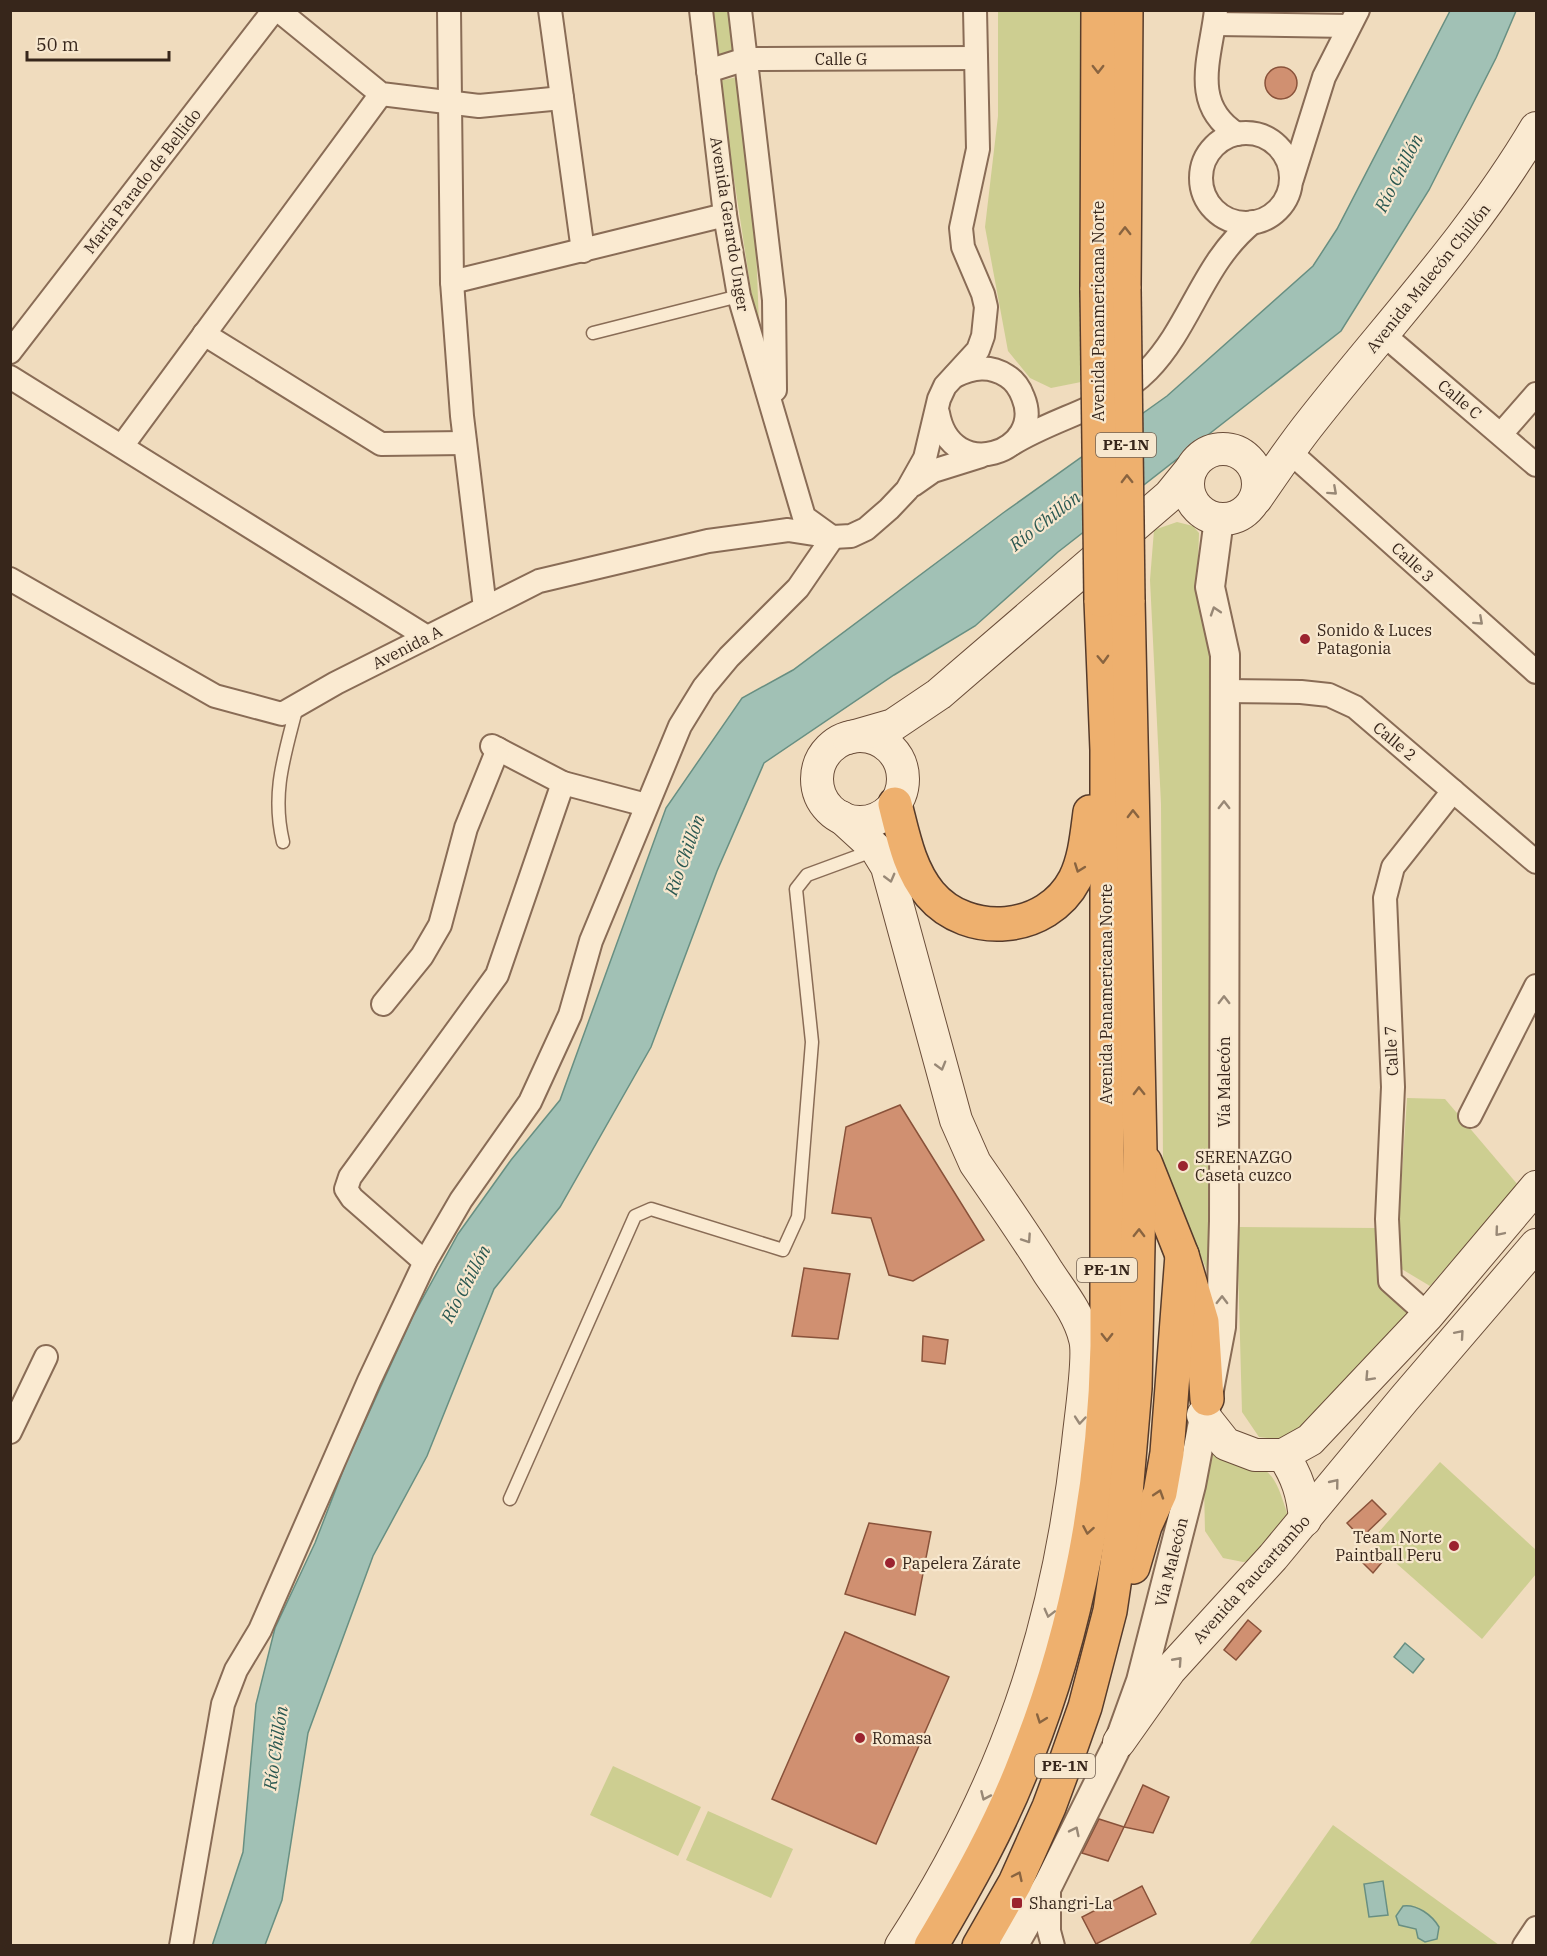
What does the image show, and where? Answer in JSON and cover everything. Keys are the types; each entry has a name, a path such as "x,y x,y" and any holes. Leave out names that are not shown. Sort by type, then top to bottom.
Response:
{"highway":[{"name":"Avenida Panamericana Norte","path":"979,1946 1015,1883 1046,1816 1084,1707 1110,1611 1124,1517 1135,1388 1140,1150 1114,600 1111,289 1098,10"},
{"name":"Avenida Panamericana Norte","path":"1111,289 1126,10"},
{"name":"Avenida Panamericana Norte","path":"932,1946 981,1860 1026,1760 1046,1706 1077,1595 1096,1488 1106,1390 1107,750 1114,600"},
{"path":"895,804 915,869 938,902 954,913 977,921 1005,925 1020,922 1047,911 1060,900 1075,879 1084,853 1095,779 1107,750"},
{"path":"1086,1341 1088,1200 1106,1024"},
{"path":"1140,1150 1182,1255 1202,1322 1205,1407"},
{"path":"1084,1707 1104,1667 1145,1526 1160,1493 1167,1453 1175,1368 1182,1255"}],"main road":[{"name":"Avenida Malecón Chillón","path":"1227,448 1256,448 1279,443 1301,432 1311,422 1491,201 1536,128"},
{"name":"Avenida Malecón Chillón","path":"1256,499 1311,422"},
{"path":"901,1946 943,1878 980,1810 1009,1741 1038,1657 1058,1574 1068,1519 1080,1421 1086,1341 1067,1301 975,1163 965,1143 956,1120 886,867 876,849 822,800 817,775 826,752 848,738 893,725 939,694 1150,509 1169,496 1206,453 1227,448 1238,451 1254,466 1259,488 1256,499 1241,515 1214,518 1173,507 1150,509"},
{"path":"1191,469 1188,491 1199,510 1214,518"},
{"path":"841,817 864,822 876,819 895,804 903,782 902,771 912,733 939,694"},
{"path":"848,738 860,736 882,742 891,750 902,771"},
{"path":"1205,1407 1226,1444 1255,1455 1283,1455 1310,1440 1428,1316 1536,1187"},
{"name":"Avenida Paucartambo","path":"1119,1742 1170,1670 1305,1520 1536,1245"},
{"path":"1458,1281 1486,1304"},
{"path":"1283,1455 1295,1473 1303,1495 1305,1520"}],"street":[{"path":"276,10 381,94 479,106 562,98"},
{"name":"María Parado de Bellido","path":"10,352 276,10"},
{"path":"449,10 452,282 465,443 485,608"},
{"path":"550,10 583,251"},
{"name":"Avenida Gerardo Unger","path":"701,10 725,215 739,296 804,517 833,537"},
{"name":"Avenida Gerardo Unger","path":"740,10 774,300 773,348 778,434"},
{"path":"907,490 925,458 938,413 939,399 945,386 978,350 986,319 983,294 963,247 961,228 978,149 975,10"},
{"path":"1237,134 1222,124 1211,108 1207,84 1215,17 1354,18 1324,77 1296,158 1291,185 1278,210 1267,218 1253,222 1239,223 1224,217 1212,207 1204,194 1201,179 1203,163 1210,150 1222,139 1237,134 1253,133 1278,146 1286,157 1291,171 1291,185"},
{"name":"Calle G","path":"708,71 746,59 976,58"},
{"path":"122,446 381,94"},
{"path":"1266,138 1293,129 1313,112"},
{"path":"1209,275 1217,244 1212,207"},
{"path":"452,282 725,215"},
{"path":"181,1946 223,1704 236,1670 260,1630 369,1381 425,1262 461,1200 530,1102 570,1015 591,941 646,805 680,726 704,687 729,657 798,588 833,537 851,536 866,529 907,490 933,471 1000,452 1035,430 1114,394 1145,373 1170,341 1222,252 1253,222"},
{"path":"204,334 381,444 465,443"},
{"name":"Calle C","path":"1384,335 1536,465"},
{"path":"956,376 968,370 996,370 1009,377 1041,405 1064,412 1075,412"},
{"path":"10,377 427,637"},
{"path":"1012,444 1021,432 1026,417 1025,402 1020,388"},
{"path":"1501,434 1536,394"},
{"path":"938,413 940,427 947,439 964,451 985,456"},
{"name":"Calle 3","path":"1290,452 1536,672"},
{"name":"Vía Malecón","path":"1119,1742 1144,1669 1191,1485 1221,1327 1224,1221 1224,691 1223,642 1210,587 1214,518"},
{"name":"Avenida A","path":"10,579 215,696 282,714 539,581 708,542 788,530 833,537"},
{"name":"Calle 2","path":"1224,691 1301,692 1329,695 1355,707 1536,862"},
{"path":"383,1004 422,956 440,925 466,828 495,748 563,783 646,805"},
{"path":"425,1262 352,1198 346,1189 356,1167 497,975 563,783"},
{"name":"Calle 7","path":"1428,1316 1390,1281 1387,1219 1393,1087 1384,898 1393,867 1453,791"},
{"path":"1470,1116 1536,986"},
{"path":"10,1432 46,1358"},
{"name":"Avenida Paucartambo","path":"1013,1946 1049,1883 1119,1742"},
{"path":"1049,1883 1049,1931 1053,1946"},
{"path":"1524,1946 1536,1929"}],"lane":[{"path":"594,333 739,296"},
{"path":"283,842 277,818 276,799 280,772 297,705"},
{"path":"510,1499 634,1216 651,1209 783,1250 798,1217 812,1042 796,889 807,875 876,849"}],"green space":[{"path":"708,11 729,11 734,53 714,56"},
{"path":"998,11 1084,11 1081,382 1051,388 1030,378 1008,351 985,227 998,116"},
{"path":"737,77 755,222 760,349 719,81"},
{"path":"1177,522 1193,526 1199,533 1197,596 1218,660 1210,1279 1163,1166 1161,804 1150,580 1154,530"},
{"path":"1407,1098 1445,1099 1518,1185 1430,1286 1400,1268 1398,1233"},
{"path":"1237,1227 1375,1228 1387,1283 1422,1316 1295,1441 1259,1437 1242,1412"},
{"path":"1224,1452 1253,1463 1269,1474 1279,1490 1289,1519 1253,1561 1243,1562 1223,1558 1205,1531 1204,1486 1208,1453"},
{"name":"Team Norte Paintball Peru","path":"1440,1462 1536,1550 1536,1574 1482,1639 1371,1541"},
{"path":"613,1766 701,1807 678,1856 590,1815"},
{"path":"708,1811 793,1849 771,1898 686,1860"},
{"path":"1333,1825 1499,1945 1248,1946"}],"water":[{"name":"Río Chillón","path":"1450,11 1516,11 1496,58 1429,190 1341,331 1058,552 975,626 894,675 764,763 717,871 651,1047 560,1207 494,1289 427,1456 373,1556 308,1733 282,1900 265,1945 212,1946 243,1852 256,1704 275,1628 315,1543 346,1463 413,1316 458,1234 511,1160 560,1100 666,808 742,698 793,670 1003,513 1167,396 1313,266 1337,229"},
{"path":"1405,1643 1424,1659 1413,1673 1394,1657"},
{"path":"1383,1881 1388,1915 1369,1917 1364,1884"},
{"path":"1403,1906 1424,1911 1432,1918 1439,1927 1437,1939 1425,1942 1418,1938 1416,1929 1399,1925 1396,1916"}],"building":[{"path":"1281,67 1292,72 1297,83 1292,94 1281,99 1270,94 1265,83 1270,72"},
{"path":"900,1105 984,1240 913,1281 889,1275 871,1218 832,1213 846,1127"},
{"path":"804,1268 850,1274 838,1339 792,1336"},
{"path":"923,1336 948,1340 945,1364 922,1361"},
{"path":"1372,1500 1386,1514 1361,1538 1347,1523"},
{"name":"Papelera Zárate","path":"869,1523 931,1532 915,1615 845,1594"},
{"path":"1371,1549 1383,1561 1373,1573 1360,1560"},
{"path":"1248,1620 1261,1631 1236,1660 1224,1650"},
{"name":"Romasa","path":"845,1632 949,1677 876,1844 772,1799"},
{"path":"1143,1785 1169,1797 1153,1833 1124,1827"},
{"path":"1099,1819 1124,1827 1108,1861 1082,1853"},
{"path":"1142,1886 1156,1914 1096,1944 1082,1917"}],"place":[{"name":"Sonido & Luces Patagonia","path":"1305,639"},
{"name":"SERENAZGO Caseta cuzco","path":"1183,1166"},
{"name":"Team Norte Paintball Peru","path":"1454,1546"},
{"name":"Papelera Zárate","path":"890,1563"},
{"name":"Romasa","path":"860,1738"},
{"name":"Shangri-La","path":"1017,1903"}]}
